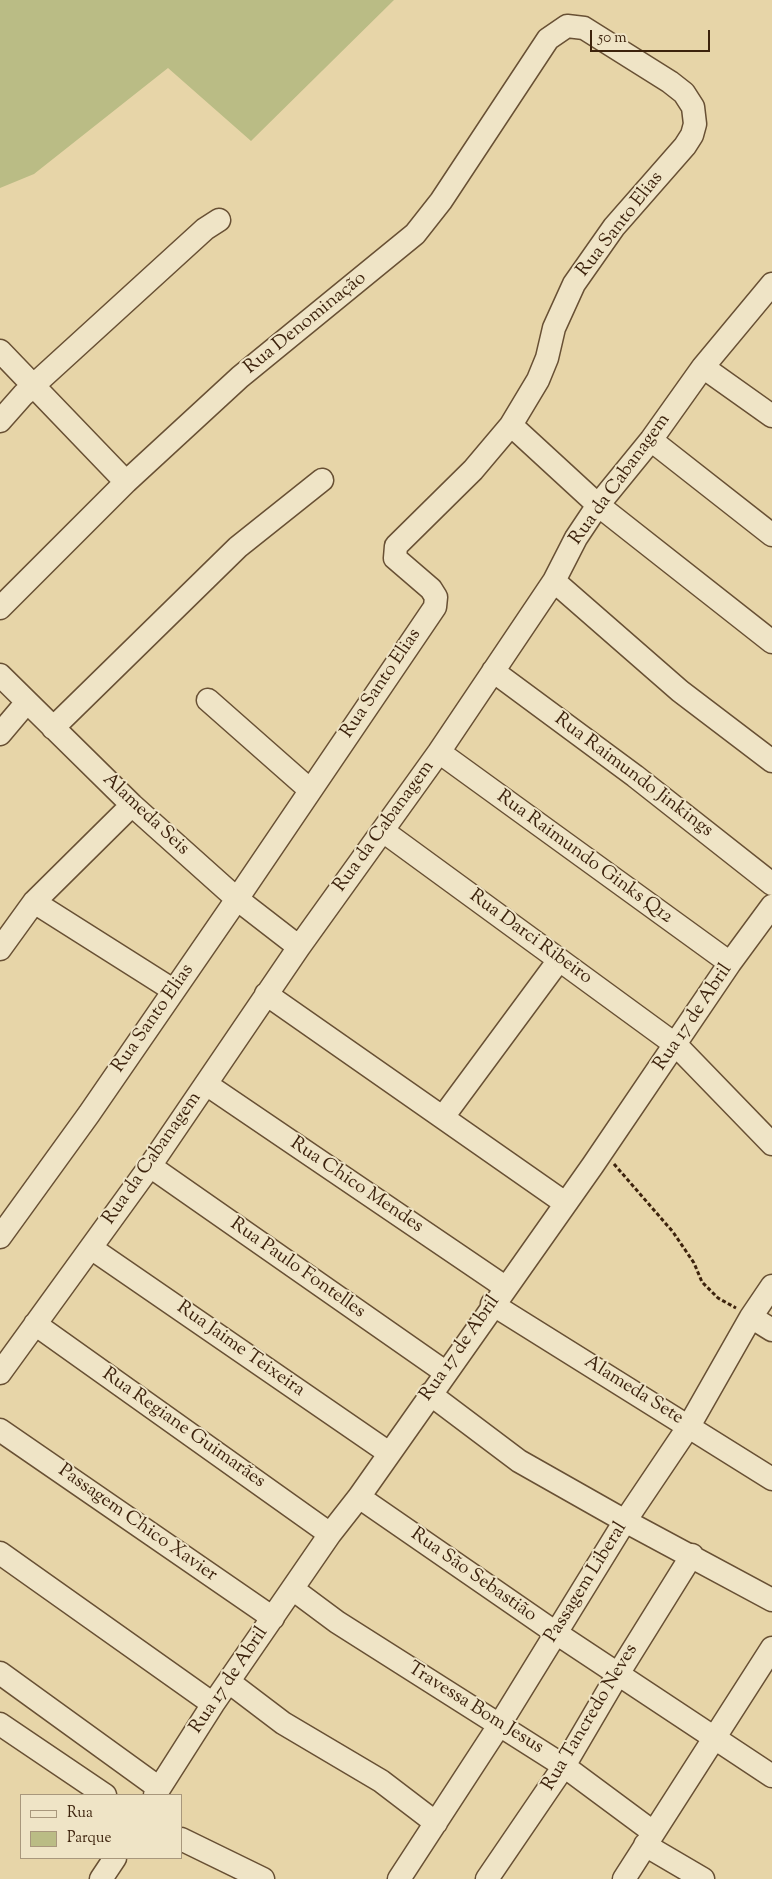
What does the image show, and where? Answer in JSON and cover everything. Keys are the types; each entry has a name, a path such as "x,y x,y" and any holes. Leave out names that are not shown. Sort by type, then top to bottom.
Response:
{"street":[{"name":"Rua Denominação","path":"0,608 126,482 240,376 415,234 441,201 548,39 567,26 584,28"},
{"name":"Rua Santo Elias","path":"0,1237 89,1114 435,607 436,596 431,589 395,558 396,546 473,470 511,425 538,380 547,358 554,328 574,284 614,227 685,146 696,124 693,107 684,93 670,82 584,28"},
{"path":"0,421 33,386 205,229 219,220"},
{"name":"Rua da Cabanagem","path":"0,1374 150,1166 266,994 439,752 554,581 576,538 598,505 651,440 703,367 768,296"},
{"path":"0,351 126,482"},
{"path":"703,367 772,416"},
{"path":"511,425 598,505 772,642"},
{"path":"651,440 772,535"},
{"path":"53,728 238,547 322,480"},
{"path":"554,581 680,691 772,761"},
{"name":"Rua Raimundo Jinkings","path":"494,671 635,776 772,884"},
{"name":"Alameda Seis","path":"0,674 132,805 237,899 299,947"},
{"path":"208,700 310,790"},
{"path":"0,734 27,702"},
{"name":"Rua Raimundo Ginks Q12","path":"439,752 730,963"},
{"path":"0,949 34,902 132,805"},
{"name":"Rua Darci Ribeiro","path":"383,831 676,1045 772,1144"},
{"path":"34,902 173,990"},
{"name":"Rua 17 de Abril","path":"157,1792 213,1704 294,1590 330,1534 359,1497 445,1372 604,1150 730,963 772,906"},
{"path":"443,1117 559,960"},
{"path":"266,994 565,1203"},
{"name":"Rua Chico Mendes","path":"206,1084 499,1296"},
{"name":"Rua Paulo Fontelles","path":"150,1166 445,1372"},
{"name":"Rua Jaime Teixeira","path":"91,1248 389,1453"},
{"name":"Passagem Liberal","path":"399,1879 500,1724 625,1521 689,1426 751,1316 772,1286"},
{"name":"Alameda Sete","path":"499,1296 689,1426 772,1479"},
{"path":"751,1316 772,1330"},
{"name":"Rua Regiane Guimarães","path":"35,1324 330,1534"},
{"path":"430,1394 519,1461 625,1521 692,1555 772,1600"},
{"name":"Passagem Chico Xavier","path":"0,1430 273,1618"},
{"name":"Rua São Sebastião","path":"359,1497 556,1633 772,1776"},
{"path":"0,1553 213,1704"},
{"name":"Rua Tancredo Neves","path":"487,1879 564,1766 618,1674 692,1555"},
{"name":"Travessa Bom Jesus","path":"294,1590 337,1622 564,1766 649,1839 702,1879"},
{"path":"624,1879 772,1648"},
{"path":"0,1672 157,1792"},
{"path":"229,1682 283,1723 381,1781 436,1823"},
{"path":"0,1724 104,1794"},
{"path":"182,1840 236,1874 263,1879"},
{"path":"101,1879 114,1859"}],"path":[{"path":"604,1150 624,1177 673,1232 694,1263 702,1282 718,1298 751,1316"}],"green space":[{"path":"0,0 394,0 251,141 168,68 34,174 0,188"}]}
